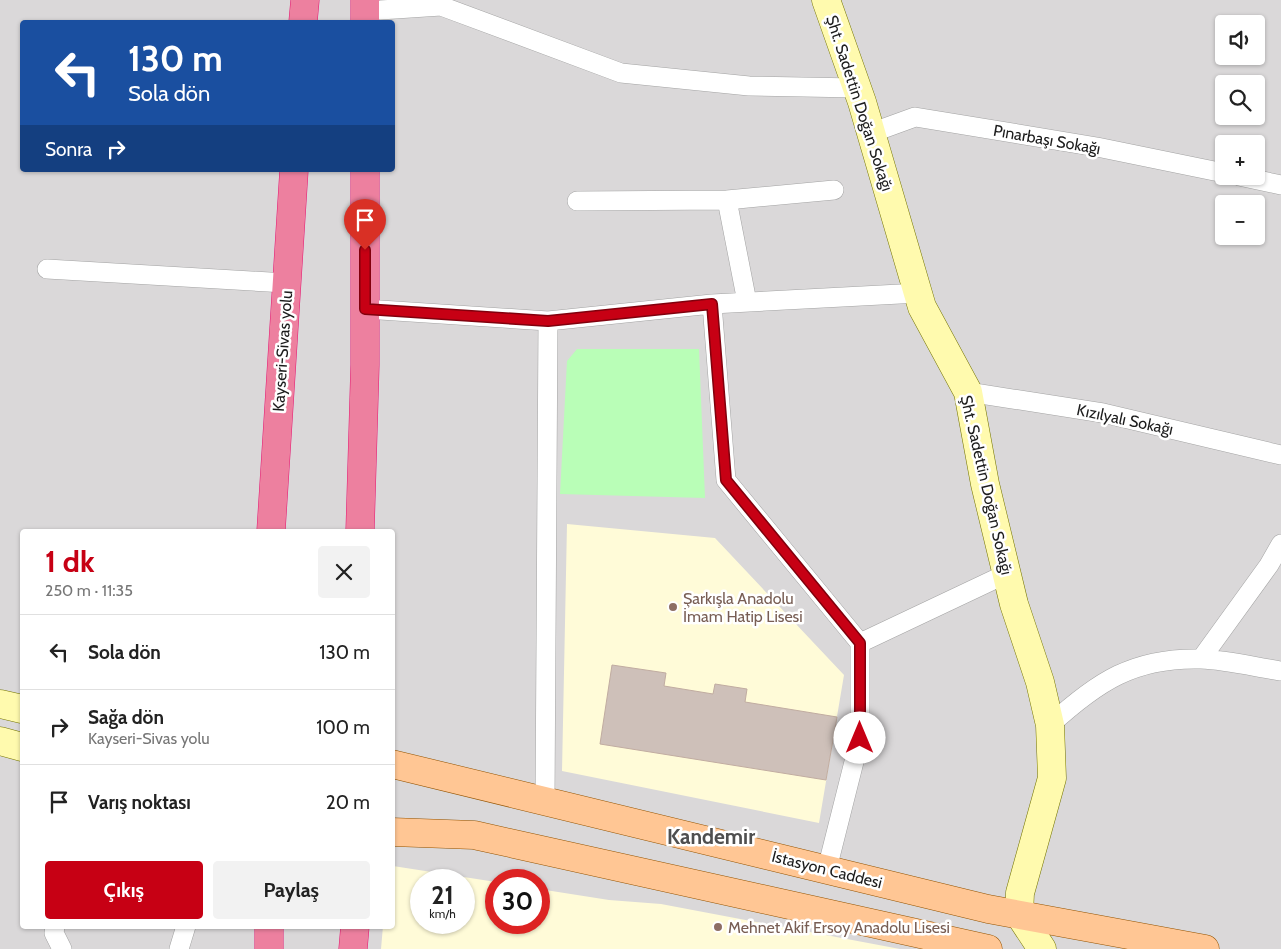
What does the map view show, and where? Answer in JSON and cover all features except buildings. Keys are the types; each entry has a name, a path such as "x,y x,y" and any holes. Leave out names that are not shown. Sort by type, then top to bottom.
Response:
{"highway":[{"path":"303,20 305,0"},
{"name":"Kayseri-Sivas yolu","path":"271,529 294,172"},
{"path":"360,529 365,309 365,172"},
{"path":"269,929 269,949"},
{"path":"353,949 355,929"}],"main road":[{"name":"İstasyon Caddesi","path":"395,765 1019,914 1205,949"},
{"path":"395,832 474,835 988,949"}],"street":[{"name":"Şht. Sadettin Doğan Sokağı","path":"826,0 857,88 922,306 968,392 985,484 1014,604 1040,682 1050,725 1052,778 1020,893 1019,914"},
{"path":"365,11 442,6 621,73 749,86 857,88"},
{"name":"Pınarbaşı Sokağı","path":"871,133 915,117 1097,148 1215,171"},
{"path":"1265,182 1281,185"},
{"path":"577,201 727,200 834,190"},
{"path":"727,200 747,302"},
{"path":"47,269 286,283"},
{"path":"365,309 548,321 712,304 918,293"},
{"path":"712,304 726,480 860,643 860,738 827,869"},
{"path":"545,801 548,321"},
{"name":"Kızılyalı Sokağı","path":"968,392 1103,413 1281,455"},
{"path":"1201,659 1269,565 1281,544"},
{"path":"860,643 1008,573"},
{"path":"1050,725 1078,699 1112,676 1151,663 1201,659 1281,671"},
{"path":"0,704 20,709"},
{"path":"0,741 20,746"},
{"path":"1019,914 1042,949"},
{"path":"55,929 54,933 62,949"},
{"path":"179,949 185,929"}],"shaded area":[{"path":"0,0 1281,0 1281,949 0,949"},
{"name":"Şarkışla Anadolu İmam Hatip Lisesi","path":"567,524 715,538 844,675 819,823 562,771"},
{"path":"395,866 412,869 410,869 410,934 475,934 475,879 485,880 485,934 550,934 550,891 609,900 661,904 900,949 381,949 383,929 395,929"}],"green space":[{"path":"577,349 699,349 705,498 560,494 567,361"}],"place":[{"name":"Şarkışla Anadolu İmam Hatip Lisesi","path":"673,607"},
{"name":"Mehnet Akif Ersoy Anadolu Lisesi","path":"718,927"}],"district":[{"name":"Kandemir","path":"711,837"}],"route":[{"path":"365,250 365,309 548,321 712,304 726,480 860,643 860,738"}]}
